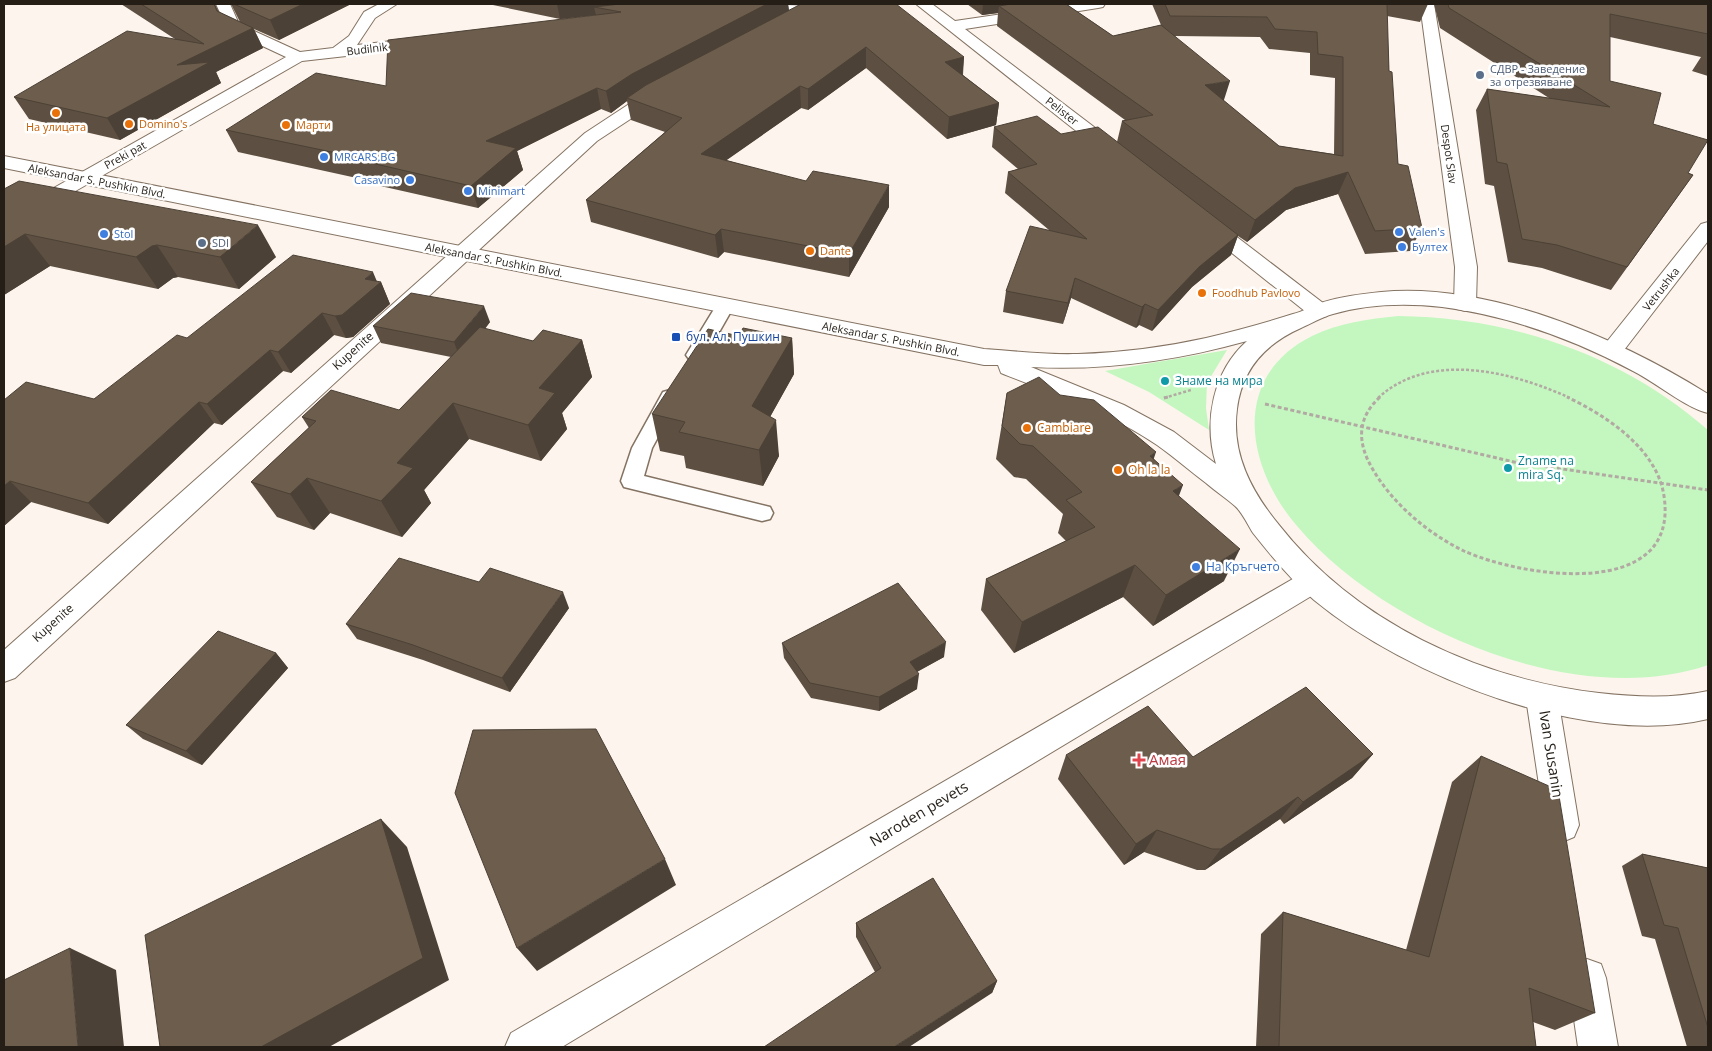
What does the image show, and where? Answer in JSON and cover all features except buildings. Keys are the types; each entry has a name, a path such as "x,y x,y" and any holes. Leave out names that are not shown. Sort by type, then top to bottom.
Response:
{"street":[{"path":"223,4 232,27 298,57"},
{"path":"338,52 355,39 369,16 390,4"},
{"path":"762,4 820,7"},
{"name":"Pelister","path":"923,4 1130,164"},
{"path":"951,26 1098,4"},
{"name":"Despot Slav","path":"1427,4 1466,267 1465,304"},
{"path":"778,28 820,7"},
{"name":"Budilnik","path":"298,57 446,39"},
{"name":"Preki pat","path":"4,224 298,57"},
{"name":"Kupenite","path":"4,668 591,137 643,102 677,83"},
{"name":"Aleksandar S. Pushkin Blvd.","path":"4,162 984,357 1078,362 1157,354 1207,345 1290,322"},
{"path":"1192,212 1319,310"},
{"name":"Vetrushka","path":"1613,348 1708,228"},
{"path":"1708,405 1656,371 1613,348 1539,320 1465,304 1387,299 1351,303 1319,310 1290,322 1265,337 1246,355 1232,378 1224,396 1222,432 1230,464 1244,499 1279,547 1313,581 1350,611 1393,638 1440,663 1490,683 1542,698 1599,708 1652,711 1708,705"},
{"name":"Aleksandar S. Pushkin Blvd.","path":"984,357 1115,410 1165,438 1244,499"},
{"name":"Naroden pevets","path":"525,1047 1313,581"},
{"name":"Ivan Susanin","path":"1542,698 1567,853"},
{"path":"1582,950 1598,1047"}],"lane":[{"path":"725,306 641,446 634,463 632,481 762,512"}],"path":[{"path":"1468,370 1513,377 1558,391 1601,415 1636,446 1662,484 1668,512 1661,540 1637,562 1600,574 1552,575 1500,564 1449,543 1407,513 1380,482 1364,451 1361,427 1375,400 1397,383 1430,372 1468,370"},
{"path":"1158,400 1192,390"},
{"path":"1265,404 1514,462 1708,490"}],"green space":[{"path":"1398,316 1440,318 1482,324 1564,345 1602,361 1640,381 1675,404 1708,430 1708,665 1656,676 1600,677 1543,668 1485,651 1430,627 1379,597 1334,563 1297,526 1280,503 1266,477 1258,451 1255,424 1258,399 1268,375 1286,354 1312,336 1354,322"},
{"path":"1227,350 1207,383 1206,408 1209,430 1149,392 1105,371"}],"place":[{"name":"СДВР - Заведение за отрезвяване","path":"1480,75"},
{"name":"На улицата","path":"56,113"},
{"name":"Domino's","path":"129,124"},
{"name":"Марти","path":"286,125"},
{"name":"MRCARS.BG","path":"324,157"},
{"name":"Casavino","path":"410,180"},
{"name":"Minimart","path":"468,191"},
{"name":"Valen's","path":"1399,232"},
{"name":"Stol","path":"104,234"},
{"name":"SDI","path":"202,243"},
{"name":"Бултех","path":"1402,247"},
{"name":"Dante","path":"810,251"},
{"name":"Foodhub Pavlovo","path":"1202,293"},
{"name":"бул. Ал. Пушкин","path":"676,337"},
{"name":"Знаме на мира","path":"1165,381"},
{"name":"Cambiare","path":"1027,428"},
{"name":"Zname na mira Sq.","path":"1508,468"},
{"name":"Oh la la","path":"1118,470"},
{"name":"На Кръгчето","path":"1196,567"},
{"name":"Амая","path":"1139,760"}]}
